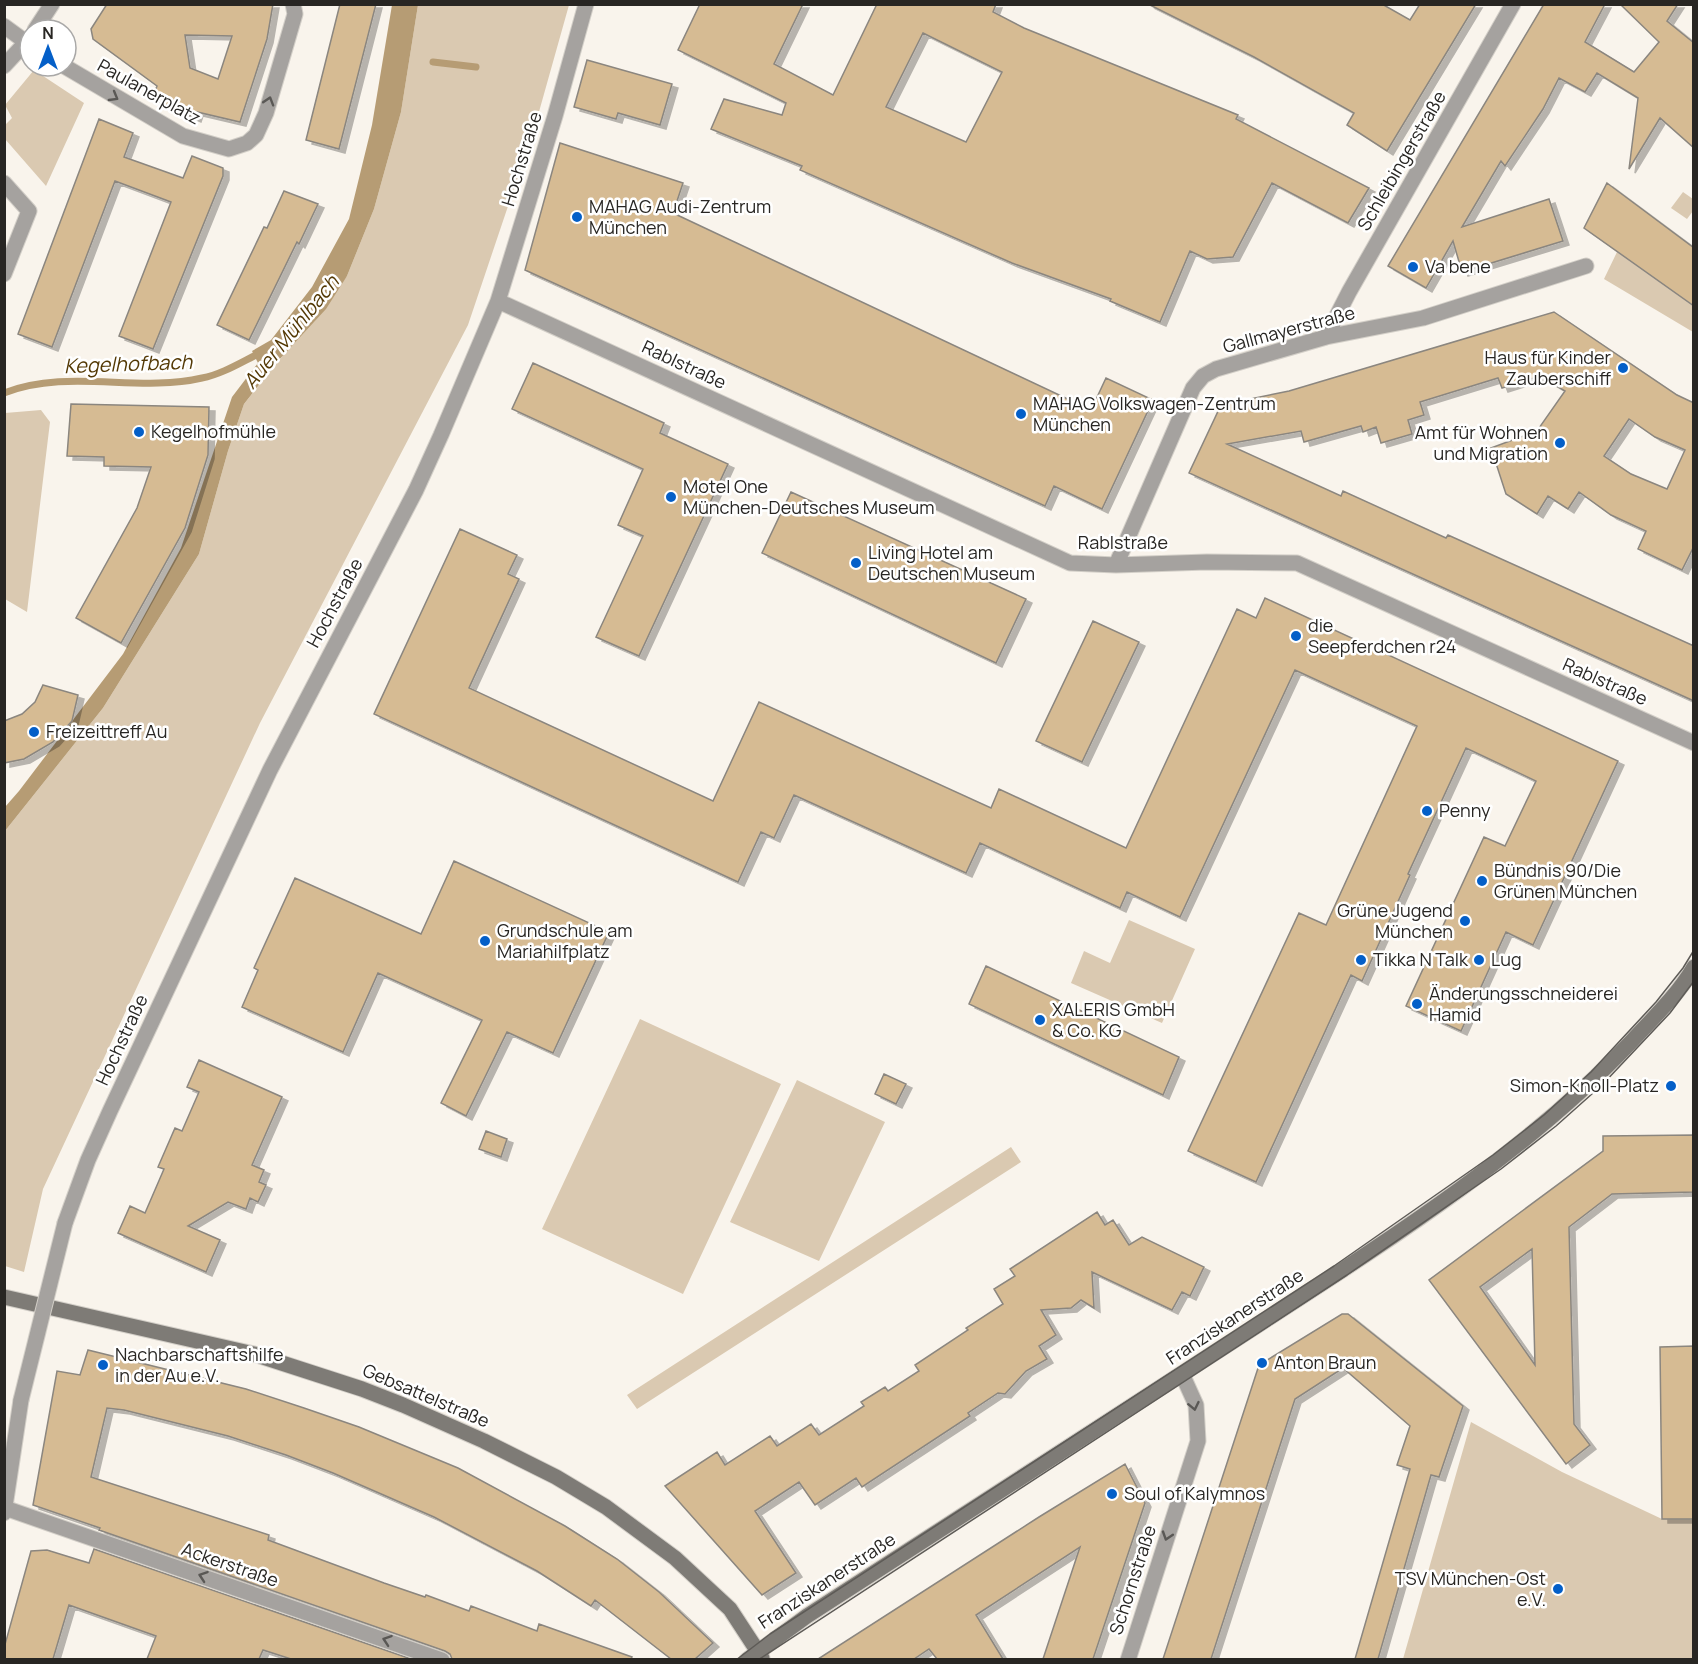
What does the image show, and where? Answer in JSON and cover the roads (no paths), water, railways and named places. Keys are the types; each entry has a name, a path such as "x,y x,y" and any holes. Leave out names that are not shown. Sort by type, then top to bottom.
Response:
{"main road":[{"name":"Franziskanerstraße","path":"756,1657 817,1610 1341,1271 1506,1155 1596,1078 1663,1008 1692,973"},
{"name":"Gebsattelstraße","path":"4,1297 254,1354 345,1383 403,1405 484,1441 566,1483 606,1507 675,1558 730,1609 756,1657"}],"street":[{"path":"43,18 52,4"},
{"name":"Paulanerplatz","path":"78,74 183,136 229,149 247,143 256,135 266,113 295,14 293,4"},
{"name":"Hochstraße","path":"5,1510 21,1400 65,1223 88,1160 270,770 416,490 498,301 555,116 586,4"},
{"name":"Schleibingerstraße","path":"1326,337 1349,292 1513,4"},
{"path":"4,26 18,33"},
{"path":"4,66 18,51"},
{"path":"4,183 29,211 4,274"},
{"name":"Gallmayerstraße","path":"1116,566 1193,388 1203,376 1216,369 1326,337 1423,318 1586,266"},
{"name":"Rablstraße","path":"498,301 1070,563 1116,566 1207,561 1298,564 1694,743"},
{"name":"Schornstraße","path":"1128,1659 1198,1441 1196,1405 1182,1374"},
{"name":"Ackerstraße","path":"5,1510 442,1659"}],"water":[{"name":"Auer Mühlbach","path":"392,5 418,5 401,112 374,209 347,276 326,309 277,362 244,404 228,451 199,554 103,708 5,831 5,807 123,654 181,548 232,397 258,363 252,351 271,340 312,287 349,219 372,125"}],"waterway":[{"path":"433,62 476,67"},
{"name":"Kegelhofbach","path":"4,393 53,382 177,382 218,374 262,352"}],"tram line":[{"path":"736,1660 770,1634 1334,1266 1493,1155 1544,1115 1591,1072 1656,1002 1694,950"},
{"path":"758,1660 1347,1275 1501,1169 1556,1126 1602,1085 1670,1013 1694,981"}],"place":[{"name":"MAHAG Audi-Zentrum München","path":"577,217"},
{"name":"Va bene","path":"1413,267"},
{"name":"Haus für Kinder Zauberschiff","path":"1623,368"},
{"name":"MAHAG Volkswagen-Zentrum München","path":"1021,414"},
{"name":"Kegelhofmühle","path":"139,432"},
{"name":"Amt für Wohnen und Migration","path":"1560,443"},
{"name":"Motel One München-Deutsches Museum","path":"671,497"},
{"name":"Living Hotel am Deutschen Museum","path":"856,563"},
{"name":"die Seepferdchen r24","path":"1296,636"},
{"name":"Freizeittreff Au","path":"34,732"},
{"name":"Penny","path":"1427,811"},
{"name":"Bündnis 90/Die Grünen München","path":"1482,881"},
{"name":"Grüne Jugend München","path":"1465,921"},
{"name":"Grundschule am Mariahilfplatz","path":"485,941"},
{"name":"Tikka N Talk","path":"1361,960"},
{"name":"Lug","path":"1479,960"},
{"name":"Änderungsschneiderei Hamid","path":"1417,1004"},
{"name":"XALERIS GmbH & Co. KG","path":"1040,1020"},
{"name":"Simon-Knoll-Platz","path":"1671,1086"},
{"name":"Anton Braun","path":"1262,1363"},
{"name":"Nachbarschaftshilfe in der Au e.V.","path":"103,1365"},
{"name":"Soul of Kalymnos","path":"1112,1494"},
{"name":"TSV München-Ost e.V.","path":"1558,1589"}]}
